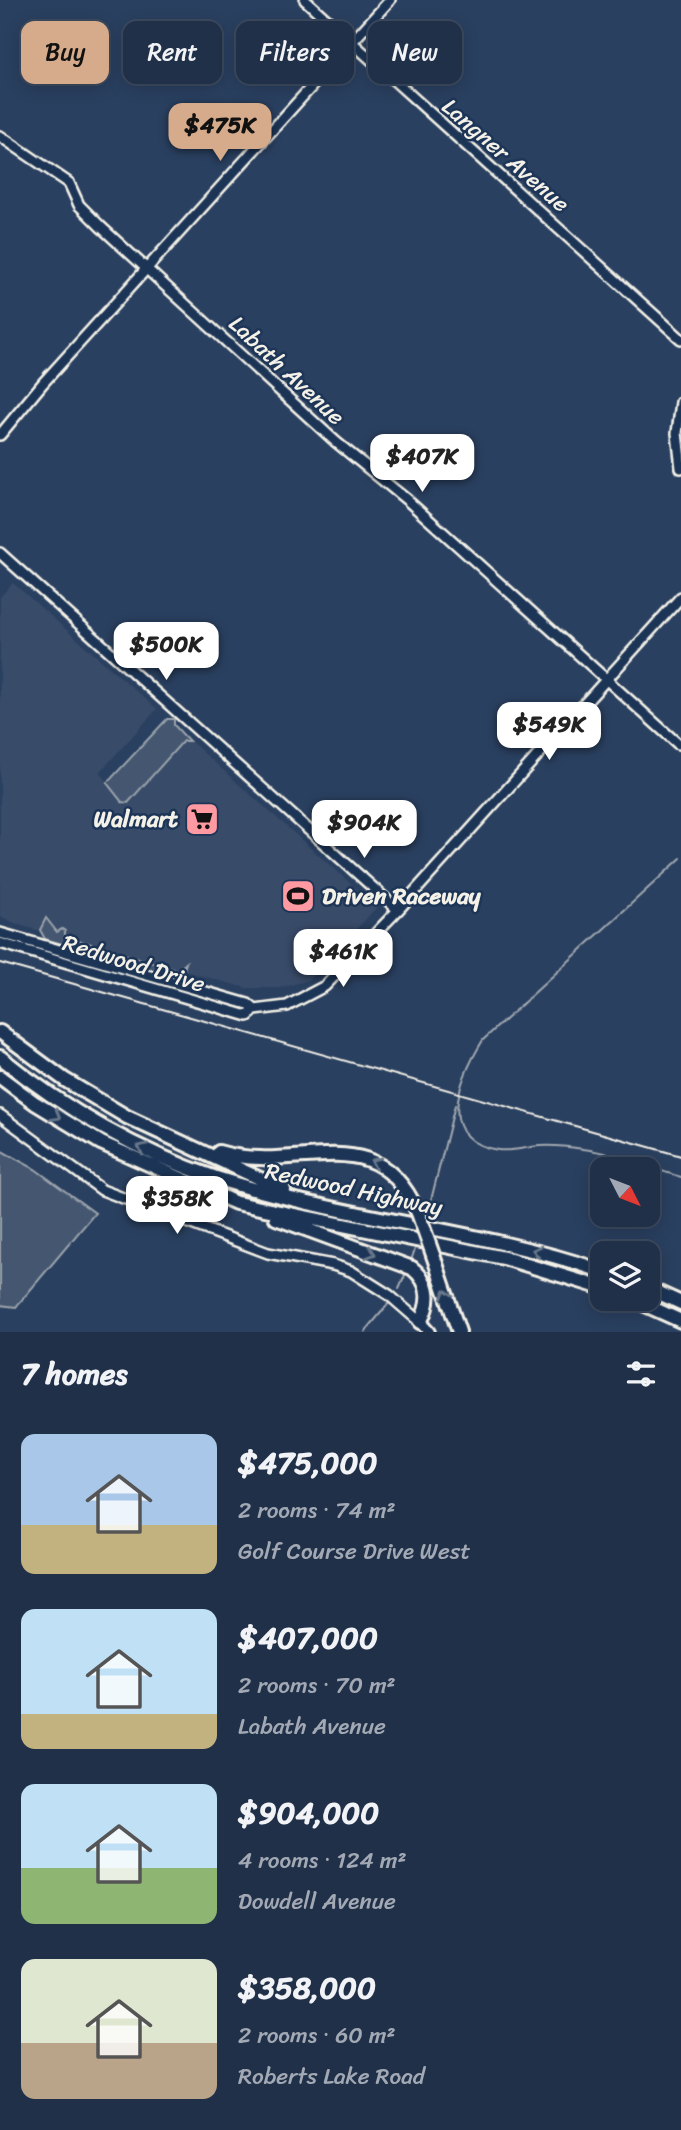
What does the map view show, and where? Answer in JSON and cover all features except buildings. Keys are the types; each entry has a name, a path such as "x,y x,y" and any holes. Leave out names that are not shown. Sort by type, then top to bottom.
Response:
{"highway":[{"path":"0,1032 65,1080 127,1116 300,1199"},
{"name":"Redwood Highway","path":"0,1057 81,1114 148,1151 218,1178 300,1199 540,1252 590,1267"},
{"name":"Redwood Highway","path":"0,1077 35,1103 101,1143 236,1203 504,1258 590,1284"},
{"path":"188,1143 224,1154 282,1160 347,1154 365,1156 395,1175 410,1194 418,1213 459,1332"},
{"path":"236,1203 399,1262 419,1273 429,1300 420,1322"},
{"path":"660,1294 681,1303"},
{"path":"659,1311 681,1321"}],"main road":[{"path":"420,1322 429,1332"}],"street":[{"name":"Langner Avenue","path":"305,0 328,21"},
{"path":"354,39 390,0"},
{"name":"Langner Avenue","path":"354,45 681,340"},
{"path":"0,435 313,84"},
{"name":"Labath Avenue","path":"0,136 69,183 86,214 678,744"},
{"path":"681,402 677,433 681,468"},
{"path":"0,553 398,910"},
{"name":"Redwood Drive","path":"0,943 248,1016 255,1010 287,1006 325,986 398,910 681,597"},
{"name":"Redwood Drive","path":"0,933 248,1004 255,1010"},
{"path":"0,1115 102,1190 268,1253 333,1265 389,1295 420,1322"}],"shaded area":[{"path":"13,583 157,709 100,772 126,806 187,738 377,907 309,980 280,988 246,988 19,925 0,916 0,597"},
{"path":"167,719 174,719 174,725 189,741 183,741 128,803 122,802 107,783"},
{"path":"46,918 57,932 62,929 65,931 65,936 173,969 178,970 186,963 183,972 173,976 45,939 40,930"},
{"path":"0,1150 35,1169 95,1213 16,1307 0,1305"}],"waterway":[{"path":"681,858 483,1040 467,1071 457,1105 458,1120 465,1134 478,1144 498,1150 545,1146 583,1149 620,1157 681,1177"},
{"path":"428,1212 455,1105"},
{"path":"411,1260 416,1247"},
{"path":"399,1289 407,1271"},
{"path":"365,1332 389,1303"}],"railway":[{"path":"0,963 681,1156"}],"place":[{"name":"Walmart","path":"202,819"},
{"name":"Driven Raceway","path":"298,896"}]}
